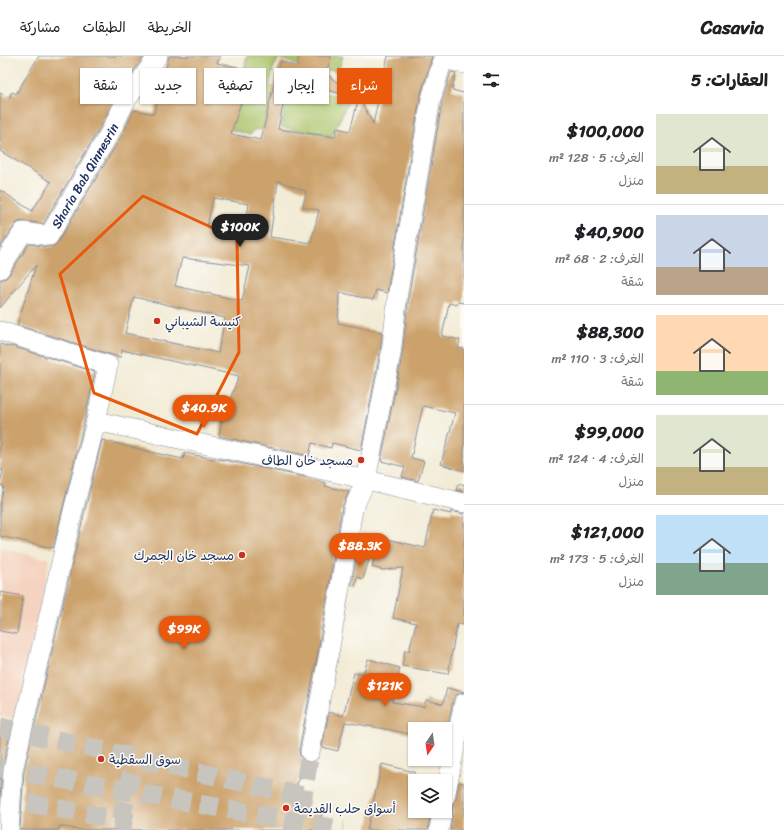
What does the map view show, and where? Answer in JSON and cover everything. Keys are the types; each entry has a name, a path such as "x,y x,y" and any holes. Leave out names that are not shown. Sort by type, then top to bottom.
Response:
{"street":[{"name":"Sharia Bab Qinnesrin","path":"0,269 23,232 49,236 112,129 125,102 158,56"},
{"path":"310,752 329,653 353,509 366,480 391,354 398,292 431,99 443,57 464,64"},
{"path":"0,331 108,365 14,763 9,830"},
{"path":"96,421 464,503"},
{"path":"450,774 464,703"},
{"path":"438,830 441,818"}],"highlighted area":[{"path":"143,196 237,239 239,352 197,434 94,393 60,274"}],"shaded area":[{"path":"0,548 49,559 19,719 0,716"}],"green space":[{"path":"247,56 343,56 337,71 329,70 329,68 305,68 279,58 273,69 270,86 273,87 263,130 255,129 250,135 229,129 235,109 239,109 241,104 266,104 266,68 245,68"},
{"path":"329,94 337,96 337,104 347,104 332,136 281,127 285,104 329,104"}],"building":[{"path":"39,56 144,56 132,73 132,68 80,68 80,104 112,104 102,124 43,224 25,221 18,222 0,248 0,190 32,211 51,182 0,151 0,93 9,98 12,92 16,94"},
{"path":"169,56 220,56 217,63 238,68 204,68 204,104 240,104 231,134 261,140 274,83 274,104 283,104 278,129 335,137 337,128 350,131 357,104 363,104 373,124 377,104 392,104 392,68 385,68 388,56 432,56 420,97 387,293 376,290 373,300 339,292 338,323 382,332 380,352 361,450 332,443 331,448 312,443 309,456 219,436 222,420 239,376 122,350 121,357 112,355 17,325 36,265 0,308 0,280 9,275 29,244 48,247 54,246 58,242 122,135 134,110 154,114 157,104 196,104 196,68 166,68","holes":["278,181 306,191 303,207 319,210 311,243 270,237","213,198 249,204 244,232 207,227","182,258 250,266 242,301 175,286","134,297 225,318 218,353 125,333"]},
{"path":"299,56 331,56 328,68 278,68 281,61 297,67"},
{"path":"451,72 456,73 452,90 464,93 464,303 458,302 457,305 449,303 442,336 460,340 458,348 464,349 464,471 441,464 455,413 423,406 411,458 424,461 418,481 402,477 405,467 381,461 402,356 409,294 442,102"},
{"path":"329,76 337,82 337,93 329,91"},
{"path":"0,344 95,372 53,548 0,536 0,505 4,486 0,485 3,470 0,470"},
{"path":"102,440 183,459 185,453 305,477 326,483 325,486 349,492 342,507 318,651 299,750 300,756 303,760 294,797 309,800 307,810 322,814 318,830 79,830 60,826 59,830 20,830 24,772"},
{"path":"458,484 464,484 464,492 456,490"},
{"path":"433,510 451,514 451,511 464,514 464,625 457,624 448,674 402,666 405,650 409,651 416,623 393,618 403,568 383,570 372,567 379,537 425,548"},
{"path":"357,553 370,557 363,579 357,577 355,586 352,585"},
{"path":"0,592 23,596 17,634 0,631"},
{"path":"368,659 400,668 392,702 424,707 426,700 443,704 447,688 464,692 456,695 453,700 449,722 408,722 408,734 345,722 338,751 322,747 329,712 343,716 354,673 360,674 361,672 364,672"},
{"path":"0,733 10,735 2,768 0,800"},
{"path":"382,764 415,772 415,774 408,774 408,818 430,818 428,830 367,830"},
{"path":"459,782 464,783 464,830 450,830 453,813 452,805 456,799"}],"tunnel":[{"path":"0,727 303,796"},
{"path":"301,808 310,752"},
{"path":"121,820 136,758"},
{"path":"0,768 343,830"},
{"path":"0,798 141,824"}],"place":[{"name":"كنيسة الشيباني","path":"157,321"},
{"name":"مسجد خان الطاف","path":"361,460"},
{"name":"مسجد خان الجمرك","path":"242,555"},
{"name":"سوق السقطية","path":"101,759"},
{"name":"أسواق حلب القديمة","path":"286,808"}]}
